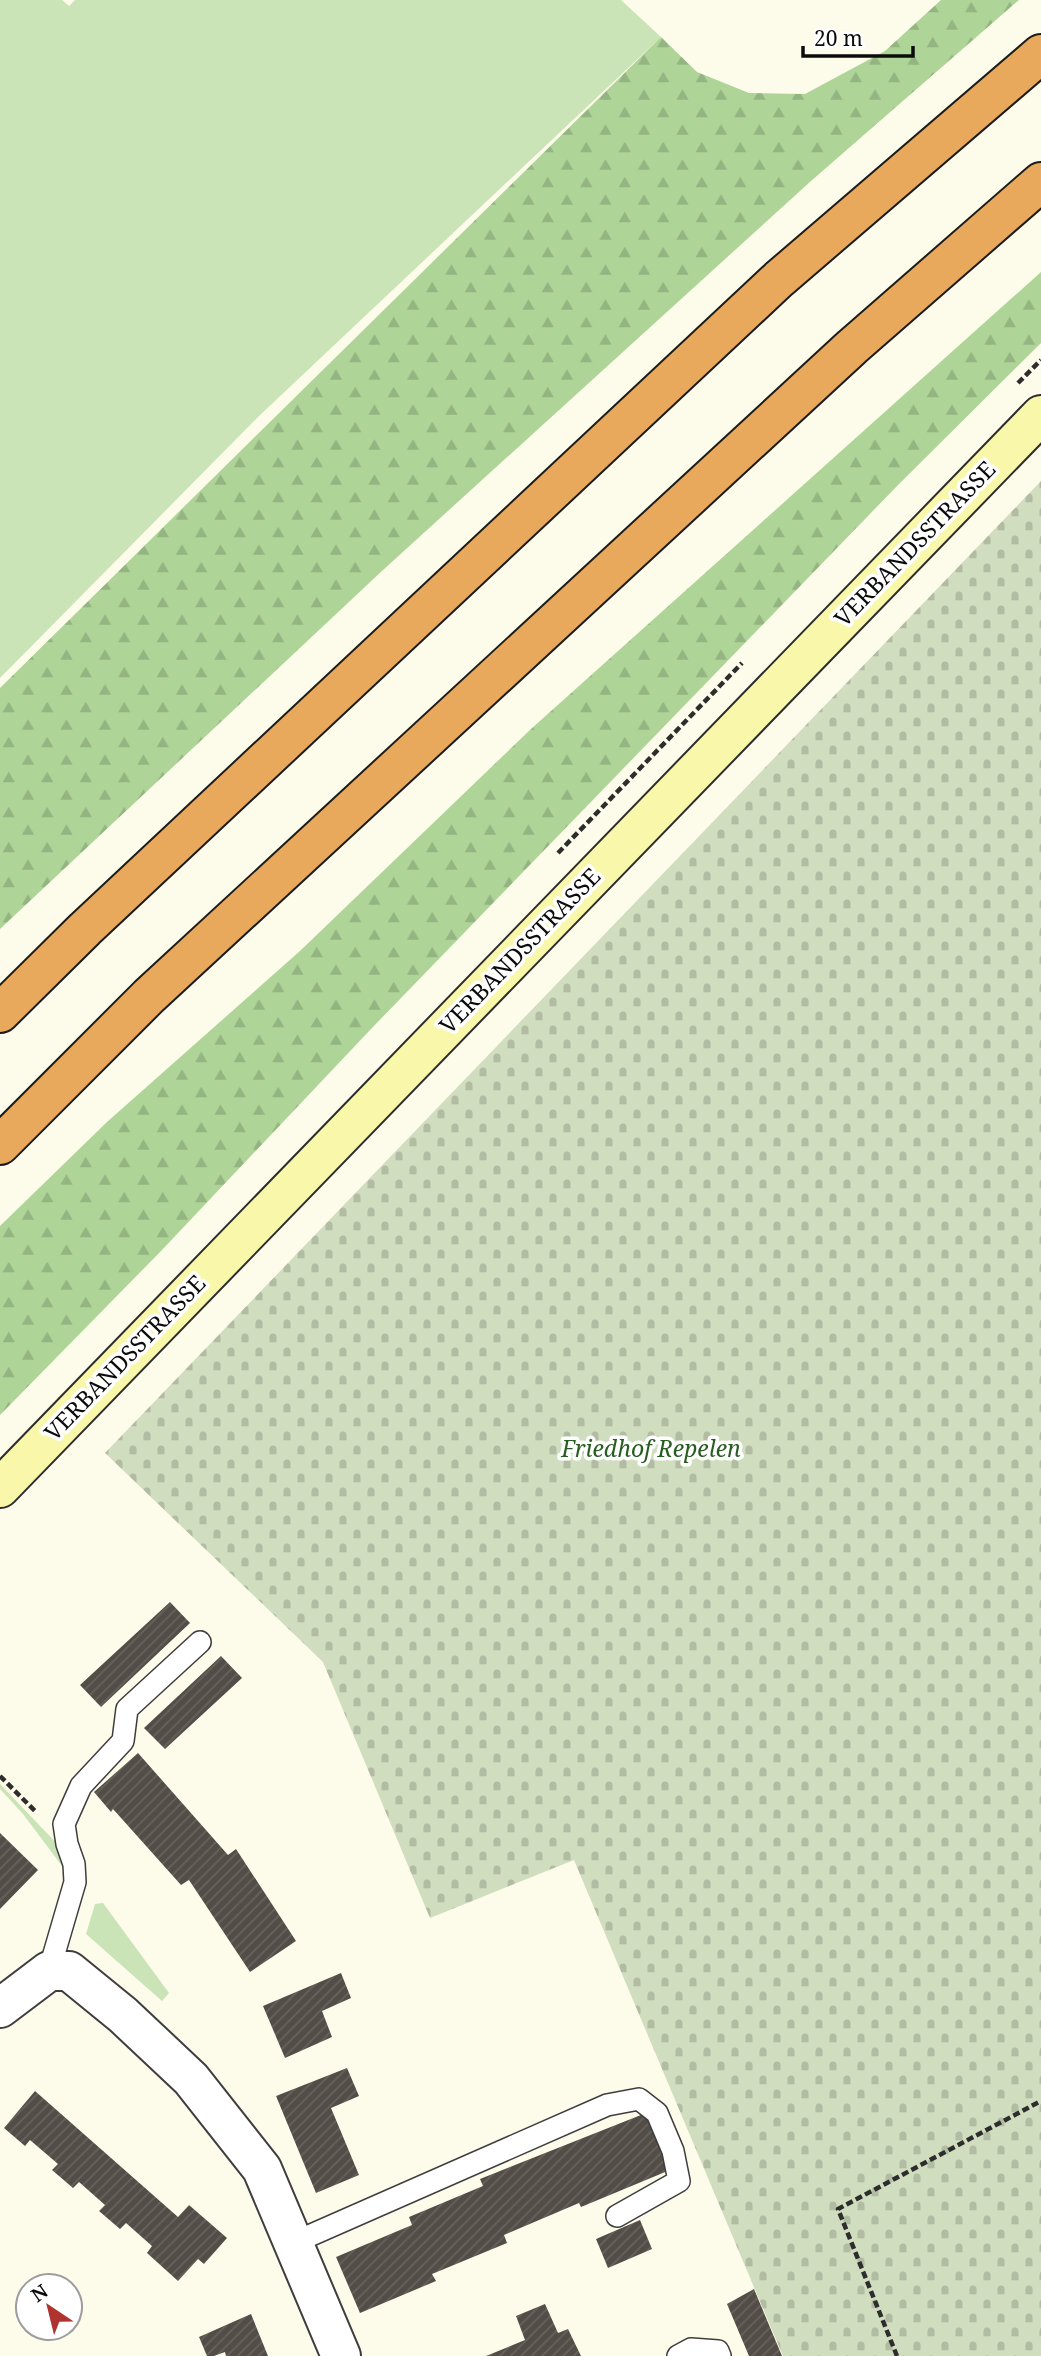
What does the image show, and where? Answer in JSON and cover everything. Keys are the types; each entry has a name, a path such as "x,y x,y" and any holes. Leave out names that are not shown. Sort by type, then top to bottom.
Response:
{"highway":[{"path":"0,1013 85,929 779,279 1041,54"},
{"path":"0,1145 180,968 842,357 1041,182"}],"main road":[{"name":"VERBANDSSTRASSE","path":"0,1488 1041,415"}],"street":[{"path":"0,2008 49,1971 69,1971 123,2015 191,2079 262,2169 341,2356"}],"lane":[{"path":"49,1971 75,1882 74,1864 64,1824 81,1786 123,1741 127,1709 200,1642"},
{"path":"293,2243 607,2105 639,2099 657,2113 673,2151 678,2181 617,2216"},
{"path":"678,2356 691,2349 718,2351 720,2356"}],"path":[{"path":"0,1776 67,1844"},
{"path":"897,2356 838,2209 1041,2101"}],"green space":[{"path":"0,0 62,0 69,6 75,0 621,0 661,37 259,416 0,678"},
{"path":"941,0 1019,0 811,181 383,570 0,929 0,688 661,37 697,72 749,93 805,94 885,51"},
{"path":"1041,272 1041,343 898,485 0,1415 0,1226 107,1122 300,951 531,729"},
{"name":"Friedhof Repelen","path":"1041,481 1041,2356 783,2356 574,1860 430,1918 323,1662 105,1453"},
{"path":"0,1784 64,1851 71,1878 23,1814 0,1789"},
{"path":"103,1903 169,1993 162,2001 86,1934 95,1904"}],"building":[{"path":"170,1602 190,1623 101,1707 80,1685"},
{"path":"221,1656 242,1678 165,1749 144,1728"},
{"path":"138,1753 228,1855 236,1849 296,1941 250,1972 189,1880 181,1885 113,1809 111,1812 94,1792"},
{"path":"0,1833 38,1870 0,1909"},
{"path":"341,1973 351,1998 322,2011 332,2037 285,2058 263,2006"},
{"path":"347,2068 359,2096 331,2108 359,2175 316,2193 276,2096"},
{"path":"35,2091 178,2217 189,2205 227,2238 204,2264 198,2259 178,2281 147,2253 152,2246 126,2223 120,2229 99,2211 105,2205 79,2182 73,2188 52,2170 58,2164 30,2140 25,2146 4,2128"},
{"path":"646,2113 670,2170 581,2207 579,2203 504,2235 507,2243 432,2274 436,2281 360,2313 336,2257 412,2225 409,2217 483,2186 480,2179"},
{"path":"640,2220 652,2249 608,2268 596,2239"},
{"path":"754,2289 782,2356 749,2356 727,2304"},
{"path":"545,2304 558,2333 568,2329 581,2356 486,2356 525,2340 516,2316"},
{"path":"251,2314 268,2356 226,2356 225,2352 207,2356 199,2337"}]}
